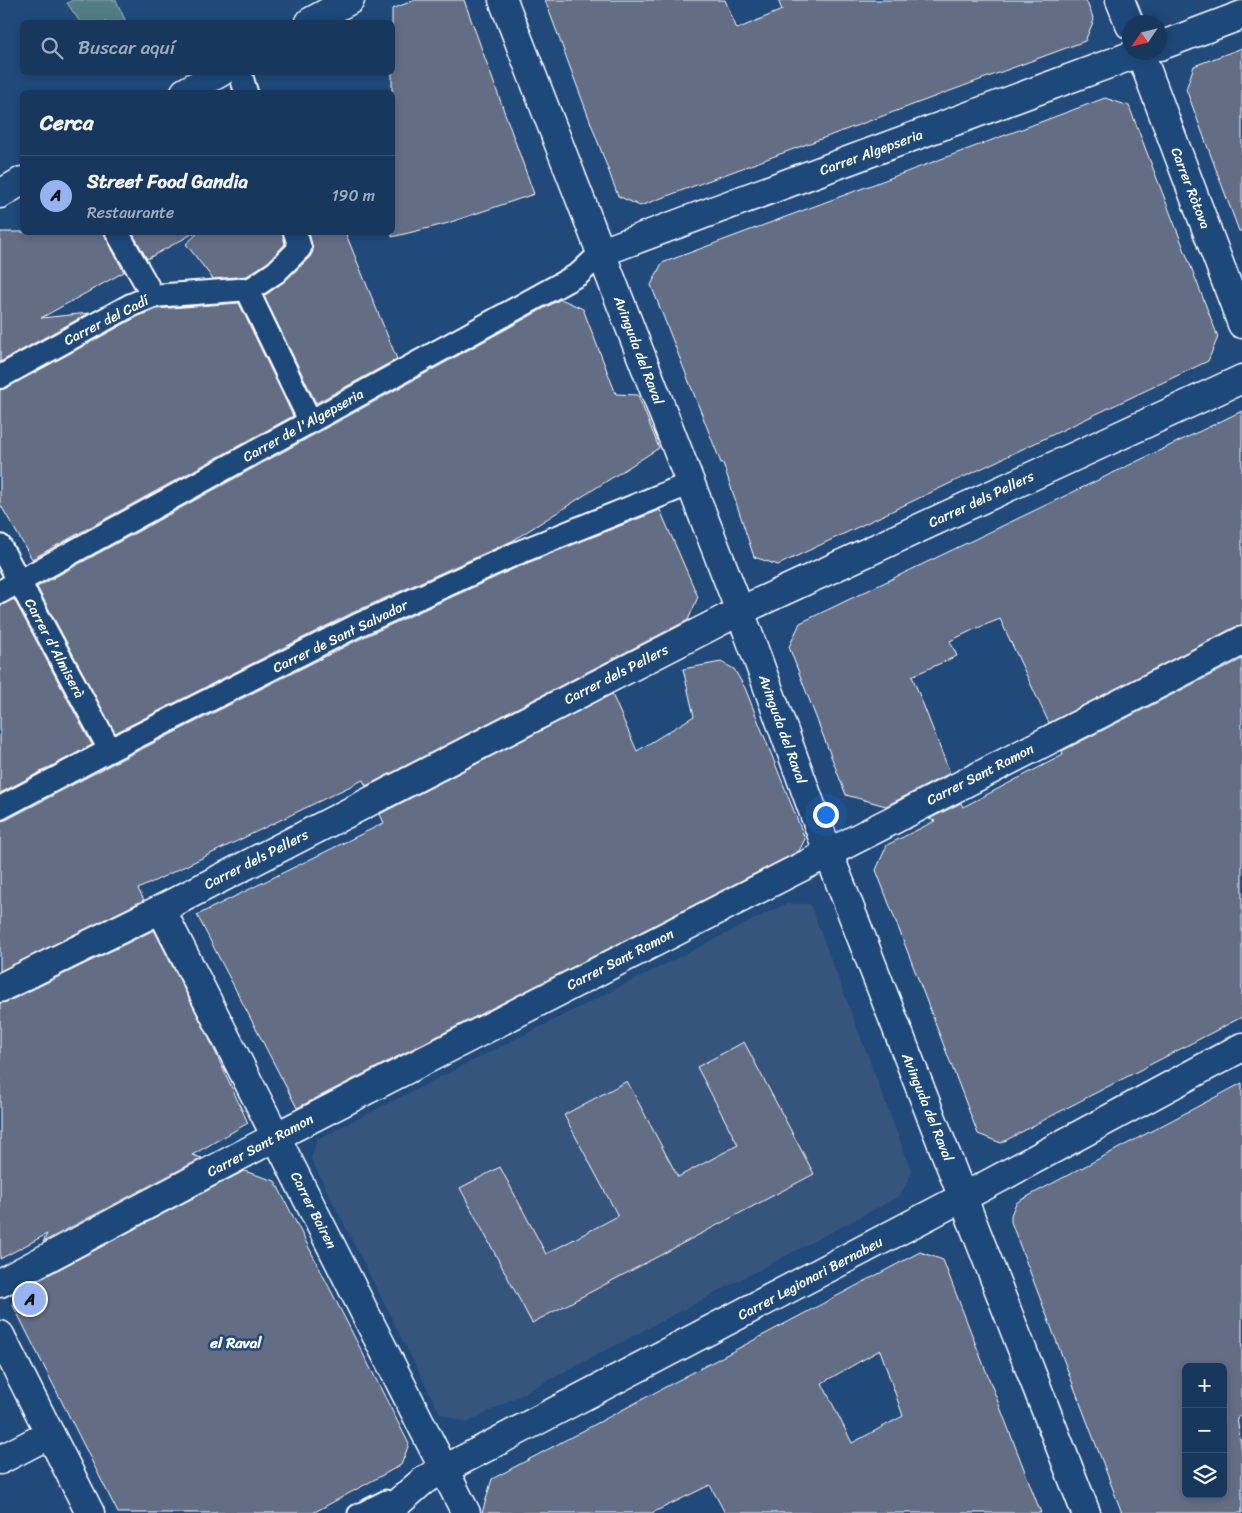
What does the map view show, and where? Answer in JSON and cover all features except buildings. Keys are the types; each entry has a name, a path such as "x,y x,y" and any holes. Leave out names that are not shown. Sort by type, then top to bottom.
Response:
{"street":[{"path":"314,20 350,0"},
{"name":"Avinguda del Raval","path":"503,0 602,252 689,484 740,611 828,852 1086,1513"},
{"path":"1120,0 1126,15"},
{"path":"1167,43 1242,15"},
{"name":"Carrer Algepseria","path":"602,252 1122,60"},
{"name":"Carrer Ròtova","path":"1143,60 1242,324"},
{"path":"189,90 216,75"},
{"path":"241,75 245,90"},
{"path":"0,194 20,182"},
{"path":"119,235 152,296"},
{"path":"295,235 300,248 276,272 251,289 250,298 310,421"},
{"name":"Carrer de l'Algepseria","path":"0,592 579,274 602,252"},
{"name":"Carrer del Cadí","path":"0,377 131,305 152,296 251,289"},
{"name":"Carrer dels Pellers","path":"0,988 161,908 740,611 1242,379"},
{"name":"Carrer de Sant Salvador","path":"0,808 110,750 358,625 515,554 689,484"},
{"name":"Carrer d'Almiserà","path":"0,546 110,750"},
{"name":"Carrer Sant Ramon","path":"0,1283 277,1136 1242,640"},
{"name":"Carrer Bairen","path":"161,908 277,1136 434,1475 466,1513"},
{"name":"Carrer Legionari Bernabeu","path":"380,1513 394,1506 434,1475 964,1197 1242,1047"},
{"path":"0,1335 90,1513"},
{"path":"0,1460 50,1434"}],"lane":[{"path":"0,1362 22,1404"},
{"path":"356,1513 434,1475"}],"shaded area":[{"path":"785,904 810,904 912,1172 900,1196 467,1423 440,1414 311,1159 317,1139"}],"green space":[{"path":"73,0 116,0 125,20 79,20 67,3"}],"place":[{"name":"Street Food Gandia","path":"30,1299"}],"district":[{"name":"el Raval","path":"236,1343"}]}
